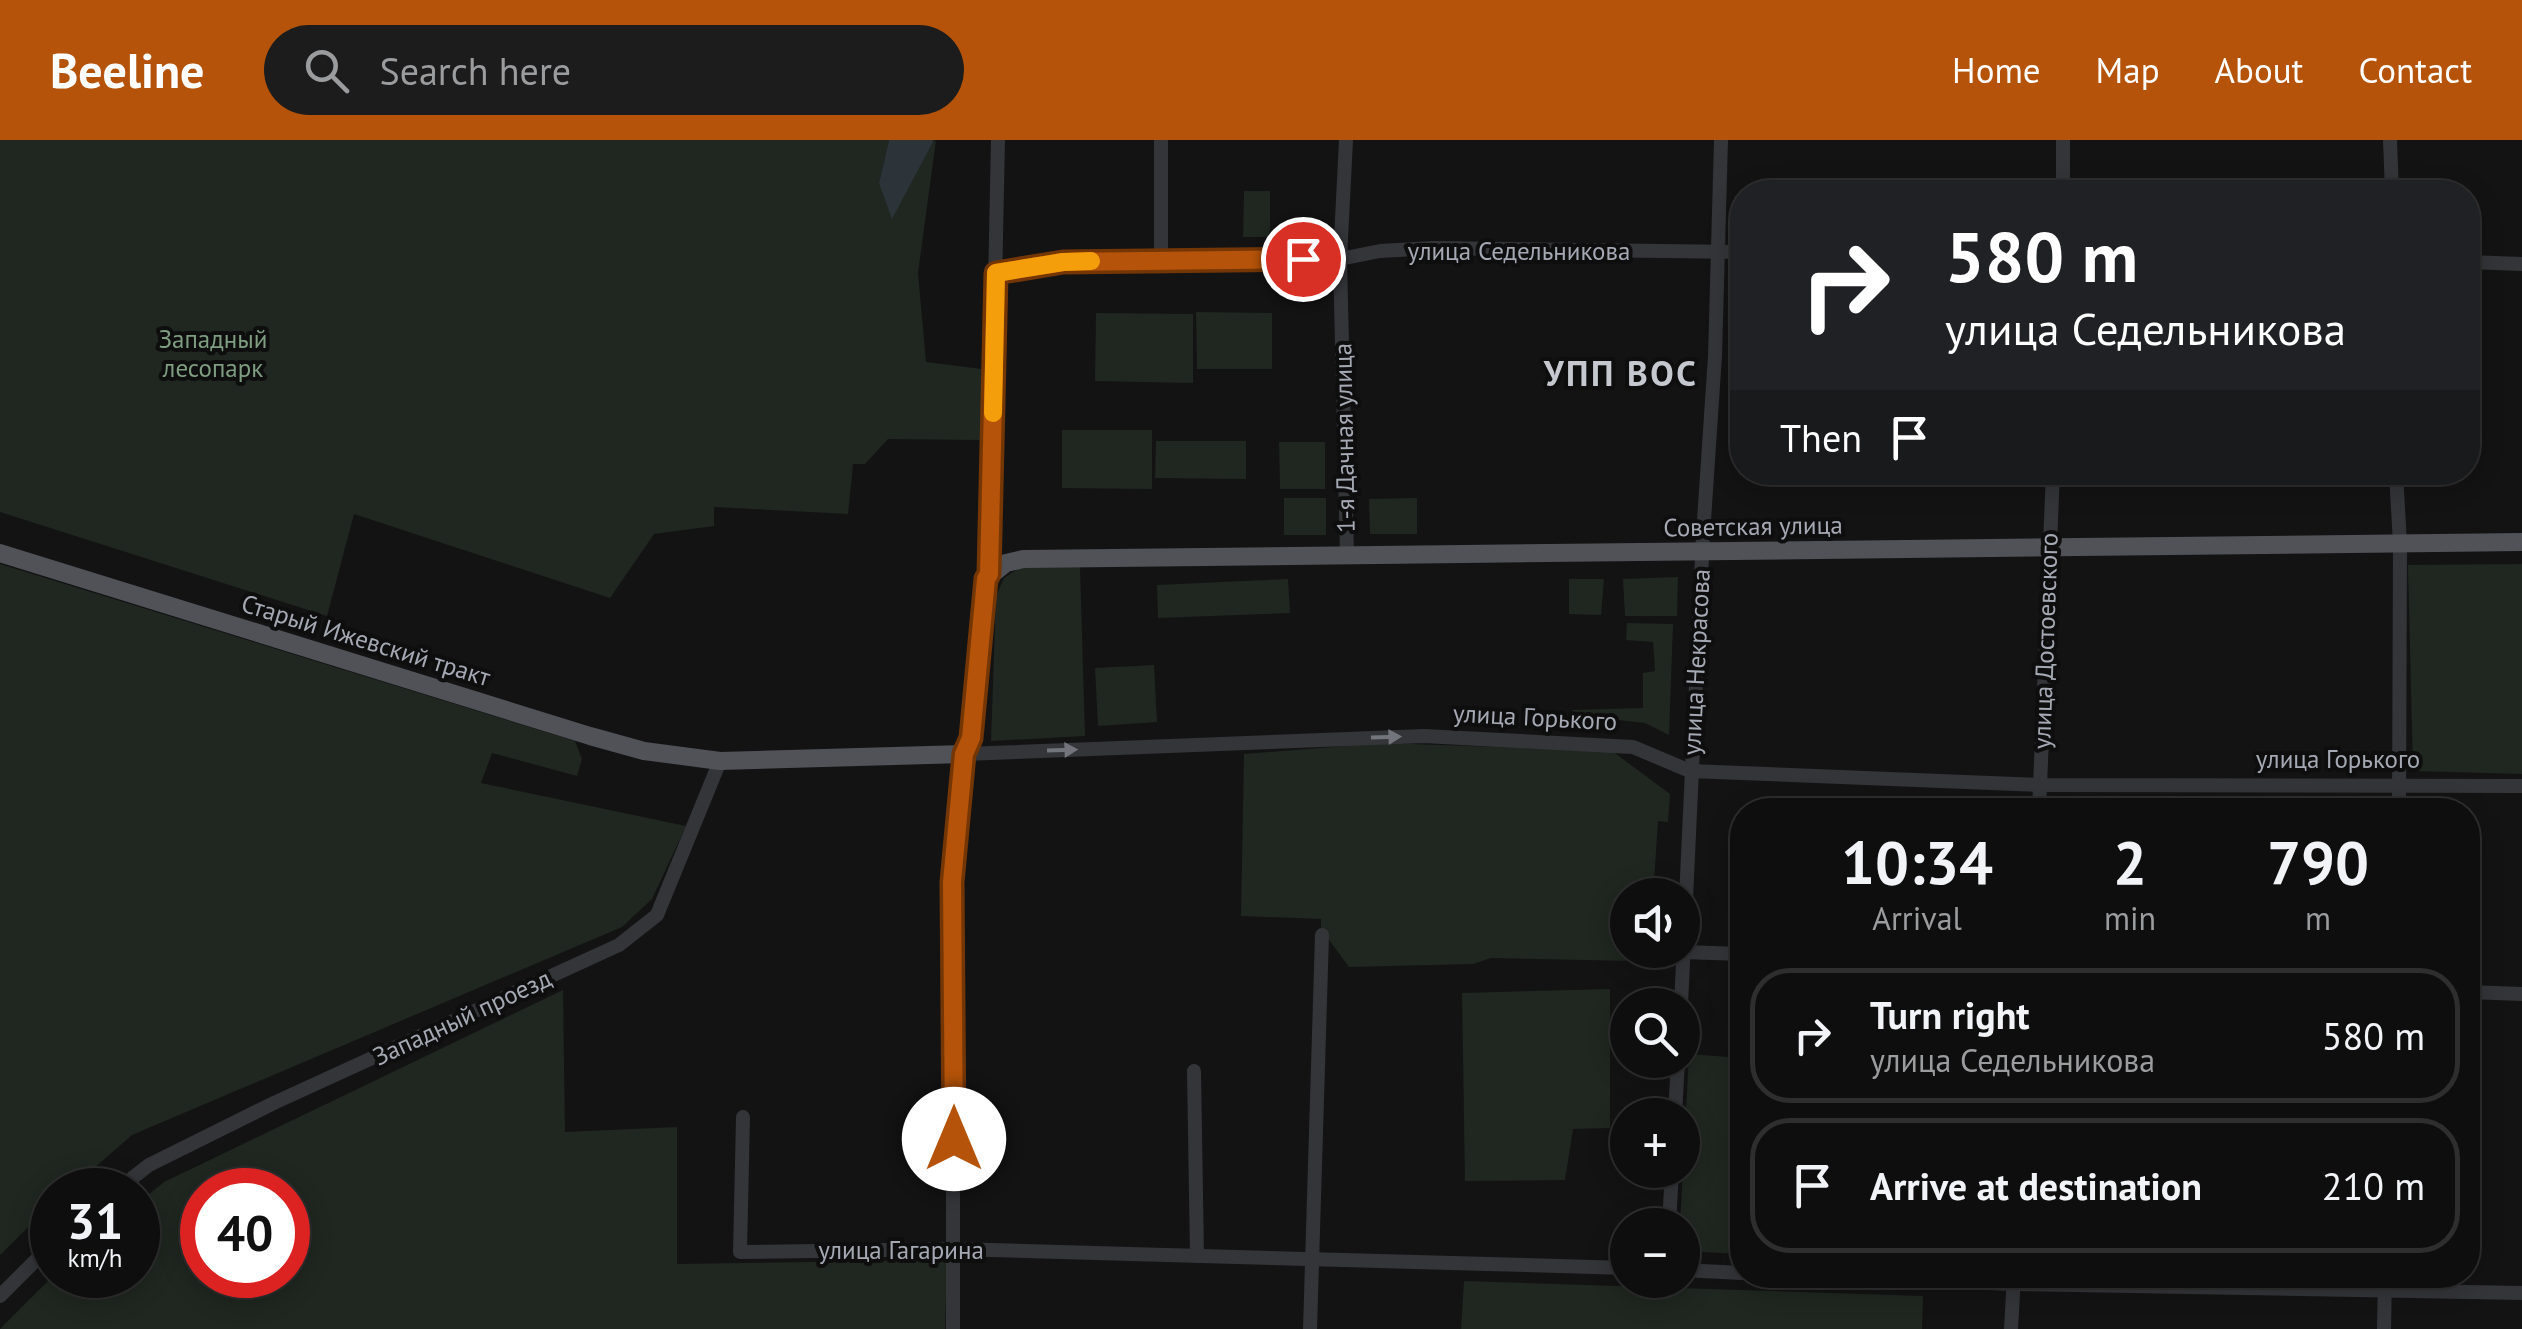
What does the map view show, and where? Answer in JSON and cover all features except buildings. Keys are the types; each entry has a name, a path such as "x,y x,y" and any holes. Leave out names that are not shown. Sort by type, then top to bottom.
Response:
{"main road":[{"name":"Советская улица","path":"989,574 1006,563 1024,559 2522,542"},
{"name":"Старый Ижевский тракт","path":"0,552 590,736 644,751 720,761"},
{"path":"964,754 971,738 989,574"},
{"name":"улица Горького","path":"720,761 964,754"}],"street":[{"path":"989,574 998,140"},
{"path":"1161,140 1161,260"},
{"name":"1-я Дачная улица","path":"1346,140 1340,258 1346,556"},
{"name":"улица Некрасова","path":"1686,878 1719,252 1721,140"},
{"path":"2063,180 2064,140"},
{"path":"2390,140 2392,180"},
{"name":"улица Седельникова","path":"996,273 1063,262 1340,258 1434,248 1730,252"},
{"path":"2480,262 2522,264"},
{"name":"улица Достоевского","path":"2039,798 2051,485"},
{"path":"2397,485 2398,798"},
{"name":"улица Горького","path":"964,754 1424,736 1633,747 1690,772 2040,785 2522,786"},
{"path":"953,1329 952,882 964,754"},
{"name":"Западный проезд","path":"145,1168 276,1102 619,945 656,915 720,761"},
{"path":"1310,1329 1322,935"},
{"path":"1700,953 1730,954"},
{"path":"2480,992 2522,994"},
{"path":"1194,1071 1197,1256"},
{"name":"улица Гагарина","path":"743,1117 740,1252 955,1249 1610,1267"},
{"path":"0,1296 30,1266"},
{"path":"1700,1271 1730,1272"},
{"path":"2011,1329 2014,1288"},
{"path":"2384,1329 2385,1288"},
{"path":"2460,1288 2522,1293"}],"green space":[{"name":"Западный лесопарк","path":"0,140 889,140 879,183 936,140 918,273 926,362 982,369 981,440 888,439 865,464 853,464 848,514 714,507 714,526 654,534 610,598 354,514 327,616 0,512"},
{"path":"1244,191 1270,191 1270,237 1243,237"},
{"path":"1196,312 1272,313 1272,369 1197,369"},
{"path":"1096,313 1193,314 1193,383 1095,381"},
{"path":"1062,430 1152,430 1152,489 1062,488"},
{"path":"1156,441 1246,441 1246,479 1155,478"},
{"path":"1279,442 1325,442 1325,489 1280,489"},
{"path":"1284,498 1326,498 1326,535 1284,535"},
{"path":"1417,498 1417,534 1370,534 1369,499"},
{"path":"0,564 575,741 582,759 577,776 492,753 481,783 686,826 652,899 622,927 132,1135 94,1168 30,1168 30,1226 0,1255"},
{"path":"2522,564 2522,774 2413,771 2408,565"},
{"path":"1022,566 1080,567 1085,736 991,741 996,596 1004,578"},
{"path":"1678,577 1677,616 1625,616 1623,579"},
{"path":"1288,579 1290,613 1158,618 1157,585"},
{"path":"1569,579 1604,579 1601,615 1569,614"},
{"path":"1627,623 1673,624 1669,735 1645,723 1572,715 1572,710 1643,708 1643,673 1655,671 1653,642 1626,640"},
{"path":"1154,665 1157,722 1098,726 1095,668"},
{"path":"1383,743 1612,751 1670,794 1668,822 1658,821 1654,878 1610,878 1610,960 1491,958 1473,964 1349,967 1321,929 1321,919 1241,916 1244,754"},
{"path":"1610,989 1610,1128 1573,1129 1565,1180 1465,1181 1462,993"},
{"path":"563,990 565,1132 677,1127 677,1264 947,1260 945,1329 0,1329 31,1298 160,1298 160,1185 180,1174 180,1298 310,1298 310,1168 193,1168"},
{"path":"1700,1055 1730,1057 1730,1253 1700,1252 1700,1208 1681,1208 1682,1188 1700,1188 1700,1098 1687,1098 1688,1078 1700,1078"},
{"path":"1464,1281 1610,1286 1610,1298 1700,1298 1700,1289 1923,1296 1922,1329 1461,1329"}],"shaded area":[{"path":"889,140 934,140 892,219 879,183"}],"slow traffic":[{"path":"993,413 996,273 1091,261"}],"district":[{"name":"УПП ВОС","path":"1621,373"}],"route":[{"path":"954,1139 952,882 964,754 971,738 989,574 996,273 1063,262 1303,259"}]}
